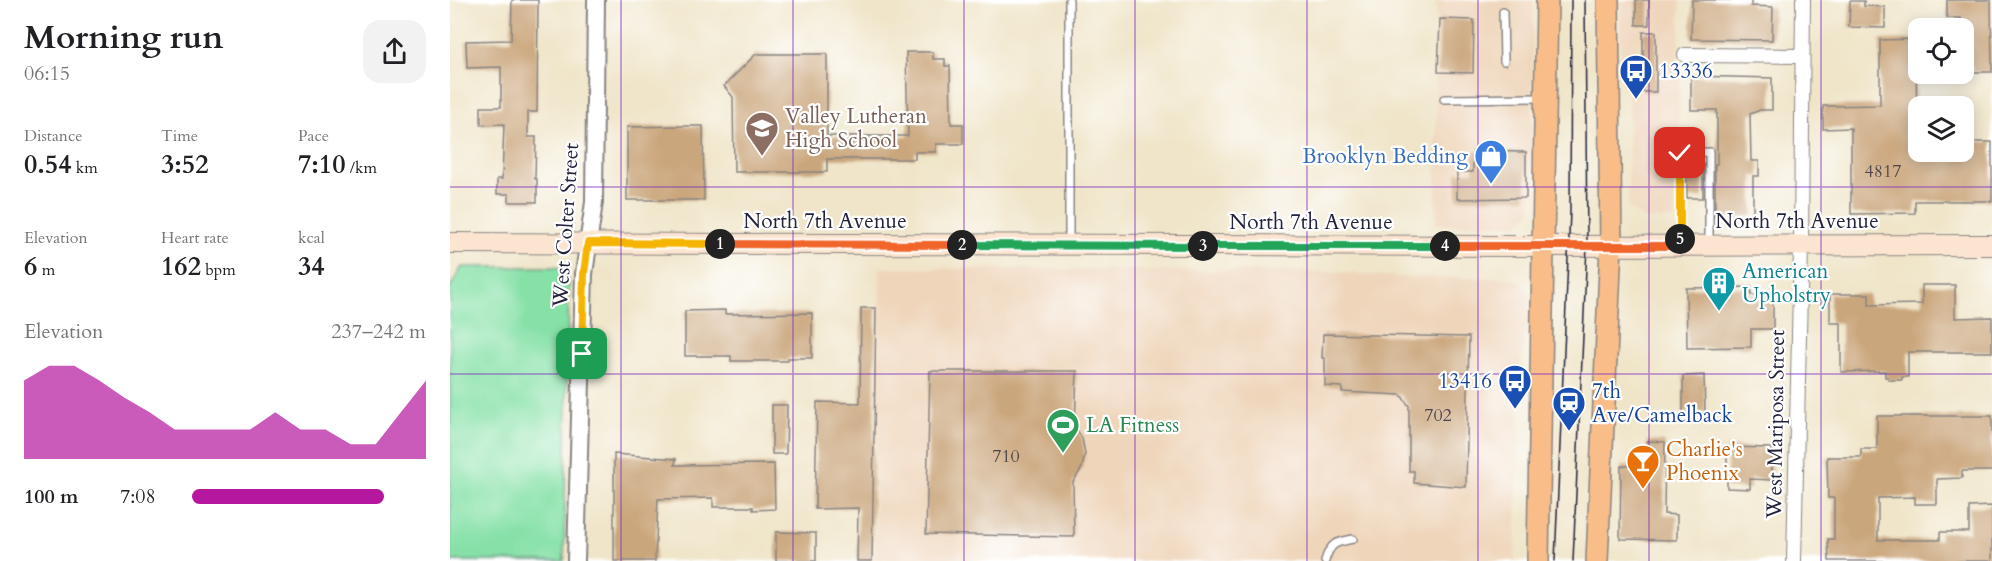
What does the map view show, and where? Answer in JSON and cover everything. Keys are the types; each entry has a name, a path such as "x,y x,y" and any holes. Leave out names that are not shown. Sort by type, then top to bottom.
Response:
{"main road":[{"path":"1538,561 1547,0"},
{"path":"1597,561 1611,245 1608,0"},
{"name":"North 7th Avenue","path":"450,243 1992,245"}],"street":[{"name":"West Colter Street","path":"576,561 584,274 594,202 596,0"},
{"name":"West Mariposa Street","path":"1794,561 1801,245 1803,0"},
{"path":"1685,55 1802,57"}],"lane":[{"path":"1069,0 1069,245"},
{"path":"1503,12 1504,61"},
{"path":"1444,99 1546,98"},
{"path":"1680,246 1680,153 1709,152 1709,246"},
{"path":"1325,561 1328,551 1336,542 1353,539"}],"shaded area":[{"path":"1436,0 1533,0 1531,211 1518,225 1436,225"},
{"path":"1620,0 1680,0 1679,129 1665,149 1673,159 1675,219 1645,219 1628,209 1629,96 1621,70"},
{"path":"880,268 1332,272 1399,277 1504,278 1519,281 1529,291 1532,302 1522,353 1515,561 874,561"}],"green space":[{"path":"462,267 555,267 563,271 567,278 569,284 564,561 450,561 450,288"}],"building":[{"path":"512,0 538,0 537,112 528,112 528,137 536,137 537,202 509,202 509,194 497,194 497,179 502,179 504,124 481,125 481,107 501,107 501,67 467,68 466,41 511,40"},
{"path":"1636,0 1649,0 1649,25 1636,25"},
{"path":"1692,0 1751,0 1751,6 1773,7 1772,40 1691,39"},
{"path":"1947,0 1991,0 1992,72 1974,72 1974,18 1947,18"},
{"path":"1850,1 1864,1 1864,6 1885,7 1885,28 1849,27"},
{"path":"1440,19 1474,20 1473,73 1438,72"},
{"path":"1643,32 1656,32 1656,92 1643,92"},
{"path":"1908,39 1908,84 1916,84 1917,96 1908,96 1908,162 1974,162 1974,142 1992,142 1992,201 1915,201 1915,213 1851,214 1851,128 1823,129 1823,106 1880,105 1880,40"},
{"path":"906,52 933,52 933,59 945,59 945,66 950,66 951,124 963,124 963,144 936,144 936,152 915,152 915,159 827,159 827,172 734,172 733,97 724,86 756,54 827,54 827,136 908,136"},
{"path":"1691,76 1772,78 1772,110 1760,110 1750,114 1751,161 1759,161 1759,176 1753,176 1753,216 1715,217 1717,110 1691,110"},
{"path":"703,126 704,200 627,200 627,127"},
{"name":"Brooklyn Bedding","path":"1473,151 1526,152 1526,198 1457,199 1457,172 1473,172"},
{"path":"1686,164 1703,164 1703,198 1687,198"},
{"path":"1922,285 1955,285 1955,318 1992,317 1992,352 1908,352 1908,377 1902,377 1902,380 1888,380 1888,377 1885,377 1885,371 1841,372 1841,323 1830,323 1830,294 1869,294 1869,305 1922,304"},
{"name":"American Upholstry","path":"1751,287 1751,295 1773,295 1773,329 1751,329 1751,347 1687,348 1686,288"},
{"path":"861,308 876,308 872,561 857,561 858,508 815,509 817,402 860,403"},
{"path":"725,310 725,314 812,313 812,358 788,358 788,361 731,361 731,356 685,356 685,311"},
{"path":"1323,334 1469,337 1466,487 1414,483 1414,471 1409,471 1409,406 1401,395 1342,392 1342,387 1325,386 1325,358 1322,358"},
{"path":"930,371 1077,371 1075,427 1082,438 1085,454 1082,468 1073,482 1074,537 926,534"},
{"path":"1704,375 1705,413 1683,413 1683,376"},
{"path":"772,405 787,405 786,454 772,454"},
{"path":"1877,416 1992,416 1992,471 1962,471 1962,478 1937,479 1937,504 1915,504 1915,497 1878,498 1878,540 1940,540 1940,532 1969,532 1969,507 1992,506 1992,561 1829,561 1828,539 1834,539 1834,498 1828,498 1827,457 1861,457 1861,449 1877,449"},
{"name":"Charlie's Phoenix","path":"1647,441 1665,442 1664,514 1677,515 1677,540 1620,539 1621,466 1646,466"},
{"path":"1727,447 1772,448 1772,480 1750,479 1750,489 1727,488"},
{"path":"614,454 676,459 675,465 774,464 775,509 713,507 713,498 658,499 655,561 614,561"},
{"path":"776,532 816,533 816,561 776,561"}],"tram line":[{"path":"1555,561 1570,212 1571,0"},
{"path":"1573,561 1587,246 1585,0"}],"place":[{"name":"13336","path":"1636,100"},
{"name":"Valley Lutheran High School","path":"762,157"},
{"name":"Brooklyn Bedding","path":"1491,185"},
{"name":"American Upholstry","path":"1719,312"},
{"name":"13416","path":"1515,410"},
{"name":"7th Ave/Camelback","path":"1569,432"},
{"name":"LA Fitness","path":"1063,454"},
{"name":"Charlie's Phoenix","path":"1643,490"}],"route":[{"path":"582,354 584,274 588,243 1680,246 1680,153"}]}
